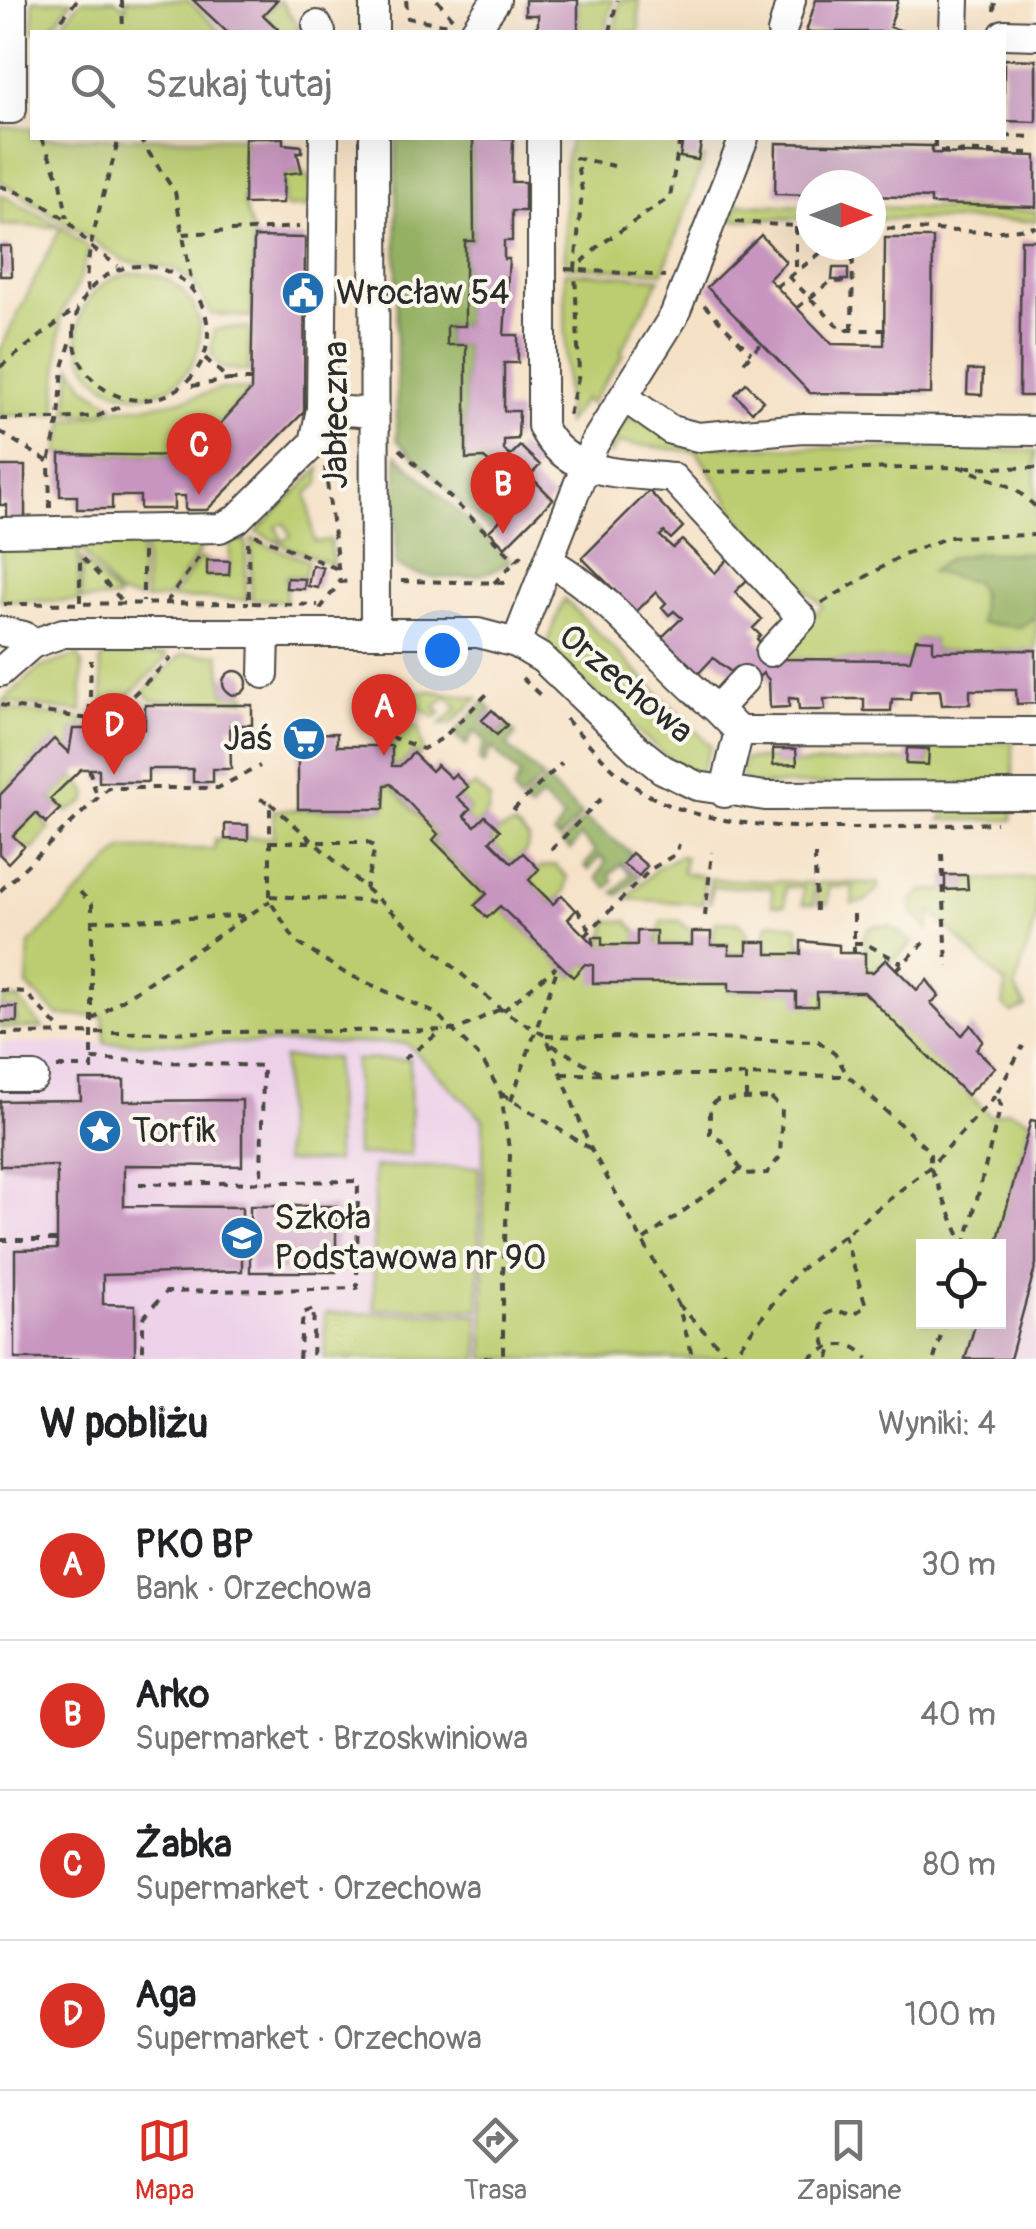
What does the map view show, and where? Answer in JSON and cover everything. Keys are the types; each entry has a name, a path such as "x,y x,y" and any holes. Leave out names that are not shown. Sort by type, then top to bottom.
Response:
{"street":[{"path":"0,109 12,108 12,0"},
{"path":"374,0 374,30"},
{"path":"468,30 496,0"},
{"path":"783,30 792,0"},
{"path":"954,0 954,30"},
{"path":"998,25 1036,35"},
{"path":"0,532 50,532 80,543 142,532 204,531 237,519 314,443 322,409 324,140"},
{"name":"Jabłeczna","path":"374,140 375,632"},
{"path":"542,140 542,426 552,446 600,473 673,478 802,618 770,652"},
{"path":"516,642 585,464 692,289 743,140"},
{"path":"624,397 672,430 698,437 803,428 1036,431"},
{"path":"322,409 372,412"},
{"path":"550,562 595,591 686,685 738,731 1036,732"},
{"path":"0,632 24,636 32,644"},
{"name":"Orzechowa","path":"0,672 32,644 50,636 78,632 478,633 516,642 559,671 662,769 724,793 1036,795"},
{"path":"264,674 265,634"},
{"path":"717,710 744,680"},
{"path":"724,793 738,731"},
{"path":"0,1077 37,1072"}],"path":[{"path":"54,30 77,0"},
{"path":"122,0 122,30"},
{"path":"406,0 407,27"},
{"path":"437,0 466,30"},
{"path":"610,30 617,0"},
{"path":"995,0 998,25"},
{"path":"408,18 462,30"},
{"path":"1006,136 1036,136"},
{"path":"42,140 61,182 68,221"},
{"path":"88,292 85,283 92,248 119,140"},
{"path":"141,140 174,192 193,292"},
{"path":"575,270 600,245 670,197 680,140"},
{"path":"934,140 934,150 1036,153"},
{"path":"552,446 566,426 579,374 575,270 582,191 576,158 614,166"},
{"path":"0,186 34,198 68,221 92,248 120,268 166,270 193,292 207,314 205,358 191,379 172,393 145,400 121,398 88,377 76,358 72,337"},
{"path":"760,225 796,226"},
{"path":"183,234 322,226"},
{"path":"886,228 992,232 1036,227"},
{"path":"796,260 796,268"},
{"path":"776,287 809,260"},
{"path":"852,330 853,260"},
{"path":"540,267 692,289 752,353"},
{"path":"0,367 77,308 88,292 120,268"},
{"path":"788,276 842,330 890,330"},
{"path":"797,308 830,282 853,282"},
{"path":"50,532 49,462 60,419 62,366 77,308"},
{"path":"718,335 726,327"},
{"path":"744,362 762,343"},
{"path":"205,358 228,380"},
{"path":"192,386 251,380"},
{"path":"0,418 98,416 119,407 121,398"},
{"path":"0,432 49,462"},
{"path":"391,441 516,561"},
{"path":"322,451 340,582"},
{"path":"960,467 1014,488 1036,507"},
{"path":"673,478 689,472 1036,468"},
{"path":"166,603 200,555 204,531"},
{"path":"142,532 143,602"},
{"path":"249,603 248,532 338,569"},
{"path":"802,618 904,554 949,537 1036,535"},
{"path":"80,543 80,602"},
{"path":"80,543 124,602"},
{"path":"320,623 320,605 340,582 364,581"},
{"path":"390,581 528,584"},
{"path":"0,604 320,605"},
{"path":"89,729 92,650"},
{"path":"90,709 120,708 177,650"},
{"path":"394,720 391,737 423,748 442,738 492,689"},
{"path":"0,705 90,718"},
{"path":"513,810 562,763"},
{"path":"0,891 96,795 108,788 218,788 260,766"},
{"path":"89,769 96,795"},
{"path":"260,799 270,803 502,1010 546,1036 818,1041 835,1054 848,1076 914,1132 930,1152 930,1166 961,1239"},
{"path":"552,850 602,799"},
{"path":"270,803 270,899 288,932 315,958 437,1014 483,1060 502,1094 510,1156 503,1273 504,1358 484,1358"},
{"path":"943,824 1002,822"},
{"path":"270,842 367,842 374,846 365,889"},
{"path":"586,936 651,869 676,854 679,844"},
{"path":"705,916 712,852"},
{"path":"942,854 947,966"},
{"path":"815,855 816,915"},
{"path":"80,892 92,904 92,1080"},
{"path":"92,1020 270,899 380,902"},
{"path":"577,909 590,931"},
{"path":"854,914 854,953"},
{"path":"92,921 248,916"},
{"path":"854,943 864,943 902,963"},
{"path":"896,970 924,943"},
{"path":"0,1034 92,1030 457,1030 502,1010 559,964 511,1101"},
{"path":"0,990 25,992 62,1031"},
{"path":"404,1059 443,1030"},
{"path":"546,1036 591,1149 678,1304 693,1359"},
{"path":"549,1043 604,1074"},
{"path":"678,1304 732,1358 796,1272 930,1166 996,1095 1023,1046"},
{"path":"92,1059 263,1066 261,1182"},
{"path":"37,1072 92,1067"},
{"path":"560,1074 848,1076"},
{"path":"746,1075 746,1100"},
{"path":"502,1094 591,1149"},
{"path":"966,1239 1002,1105 996,1095"},
{"path":"644,1240 740,1170 767,1174 780,1157 778,1139 782,1132 782,1110 771,1098 717,1100 710,1106 710,1134 722,1141 740,1170"},
{"path":"139,1184 358,1181 358,1288 166,1292 142,1318 142,1359"},
{"path":"829,1359 829,1346 822,1330 827,1314 834,1310 852,1315 866,1306 843,1232"},
{"path":"0,1240 57,1240"},
{"path":"293,1359 299,1359 303,1313 314,1310 312,1359"},
{"path":"934,1359 943,1329"},
{"path":"809,1359 829,1346 848,1346 868,1359"}],"shaded area":[{"name":"Szkoła Podstawowa nr 90","path":"0,1043 406,1043 483,1119 484,1359 0,1359"},
{"path":"1036,1101 1036,1359 965,1359 974,1329 1006,1329 1006,1239 998,1239"}],"green space":[{"path":"33,0 72,0 50,30 33,30"},
{"path":"81,0 115,0 126,8 126,0 188,0 219,30 58,30"},
{"path":"280,0 301,30 276,30 263,15"},
{"path":"578,0 613,0 606,30 578,30"},
{"path":"620,0 639,0 639,30 614,30"},
{"path":"0,127 30,128 30,140 245,140 244,204 254,237 251,317 211,314 195,284 174,269 124,261 0,181"},
{"path":"396,140 473,140 474,241 465,241 465,326 447,326 447,345 466,345 466,458 484,458 491,464 478,478 510,511 489,531 397,440"},
{"path":"571,140 683,140 680,157 705,158 663,272 565,266 565,163"},
{"path":"302,172 314,182 314,197 305,207 284,207 284,174"},
{"path":"0,194 62,227 89,249 78,285 61,314 56,414 0,416 0,350 61,227 0,225"},
{"path":"738,204 796,206 796,218 732,220"},
{"path":"886,207 1036,211 1036,221 886,219"},
{"path":"565,272 660,278 621,351 624,354 589,405 585,398 566,423"},
{"path":"139,273 162,278 182,291 195,311 200,334 195,357 182,377 162,390 139,395 116,390 96,377 83,357 78,334 83,311 96,291 116,278"},
{"path":"249,328 249,371 221,368 211,353 214,331"},
{"path":"72,366 85,387 114,405 100,413 67,414"},
{"path":"219,389 250,390 187,455 58,454 65,421"},
{"path":"630,417 696,446 1036,451 1036,650 933,651 933,640 917,639 910,660 777,659 774,656 823,606 750,534 697,452 619,443 610,455 607,449"},
{"path":"397,455 510,560 487,573 454,578 421,575 396,564"},
{"path":"320,468 319,484 307,493 314,542 330,540 333,565 278,543 291,536 284,523 276,527 281,538 275,541 256,532"},
{"path":"252,539 308,561 304,577 286,576 286,601 251,599"},
{"path":"200,541 200,551 167,598 145,600 145,543"},
{"path":"230,541 246,541 246,600 172,598 200,558 207,560 207,575 229,575"},
{"path":"141,543 140,599 118,595 82,550 82,544"},
{"path":"1,544 79,545 78,601 1,601"},
{"path":"979,553 1036,553 1036,616 1020,627 980,623 981,592 975,582 930,572 950,558"},
{"path":"82,559 117,597 118,599 81,600"},
{"path":"564,599 711,746 699,775 673,763 545,647"},
{"path":"182,654 219,654 224,694 247,694 246,700 153,701 144,691"},
{"path":"78,655 82,662 82,712 2,702 39,668"},
{"path":"107,655 167,658 126,698 104,705 100,661"},
{"path":"431,691 478,698 451,724 441,724 458,708 447,696 435,707 441,713 435,717 402,698 404,692"},
{"path":"484,702 492,710 483,719 497,734 507,725 516,734 507,746 543,778 519,801 513,791 520,776 491,747 484,765 479,760 485,741 474,730 467,745 456,738 457,730"},
{"path":"0,708 82,719 82,729 73,729 69,753 54,740 0,795"},
{"path":"405,724 419,727 423,750 418,757 413,753 400,766 392,766 391,738"},
{"path":"931,742 1013,742 1013,784 749,785 741,775 745,759 773,759 774,765 901,760 928,765"},
{"path":"74,776 88,792 86,801 68,812 50,799"},
{"path":"546,781 582,815 559,839 554,835 563,818 541,797 530,810 522,804"},
{"path":"390,785 436,835 431,841 485,893 475,905 500,906 573,977 585,964 729,983 729,991 864,992 991,1116 1008,1110 1031,1120 998,1239 916,1239 916,1329 974,1329 965,1359 484,1359 483,1119 406,1043 105,1043 103,1016 59,1016 27,986 29,945 122,849 214,849 215,839 274,837 273,810 385,809 385,786"},
{"path":"475,785 490,799 488,813 475,826 464,816 470,809 457,797"},
{"path":"1013,804 1012,820 941,820 951,805"},
{"path":"36,813 50,828 33,849 27,850 13,836"},
{"path":"585,819 632,853 624,864 639,876 619,895 614,893 631,874 621,864 609,875 614,881 608,888 597,878 606,861 600,856 589,870 585,866 595,851 580,836 571,850 562,843"},
{"path":"515,826 529,839 526,851 512,863 490,841 500,830"},
{"path":"679,856 685,857 683,872 704,877 703,904 626,899 657,868"},
{"path":"555,865 567,877 565,892 553,904 529,880 541,867"},
{"path":"1036,878 1036,918 1015,988 1026,1007 1012,1013 1003,1005 1006,985 932,912 928,929 914,915 912,901 922,891 967,889 967,880"},
{"path":"710,879 813,883 814,904 803,904 803,887 785,887 785,905 772,905 772,887 713,887 709,904"},
{"path":"818,883 878,883 878,888 866,901 852,904 853,887 829,887 828,904 818,904"},
{"path":"608,921 627,921 637,931 637,945 602,945"},
{"path":"662,921 679,921 692,932 692,945 656,945"},
{"path":"716,922 739,922 747,932 747,954 729,954 728,945 711,945"},
{"path":"772,922 798,926 801,954 767,954 766,926"},
{"path":"872,926 890,926 913,943 890,964 886,960 873,972 865,972 864,934"},
{"path":"4,999 18,999 43,1028 0,1028 0,1022 17,1022 17,1008 0,1007"},
{"path":"283,1058 335,1058 336,1162 284,1162"},
{"path":"410,1059 411,1155 356,1155 355,1060"},
{"path":"374,1167 479,1167 479,1309 374,1309"},
{"path":"325,1313 478,1314 479,1359 325,1359"}],"building":[{"path":"193,0 277,0 263,15 277,30 225,30"},
{"path":"525,0 578,0 578,30 532,30 538,25 538,15 525,15"},
{"path":"816,0 898,0 890,27 900,30 807,30"},
{"path":"1006,59 1036,60 1036,122 1006,121"},
{"path":"245,140 283,140 283,144 302,146 302,152 297,152 302,172 284,174 283,203 244,204"},
{"path":"473,140 513,140 512,182 525,182 525,211 512,211 512,241 504,241 504,259 509,259 504,335 518,335 518,363 504,363 504,411 519,411 518,439 504,440 504,450 510,456 520,446 540,465 530,476 553,499 505,547 489,531 510,511 478,477 491,464 484,458 466,459 466,345 447,345 447,326 465,326 465,241 474,241"},
{"path":"683,140 702,140 698,160 680,157"},
{"path":"776,143 932,146 932,153 1036,156 1036,207 931,204 931,198 886,196 886,170 796,170 796,195 775,194"},
{"path":"761,235 786,262 769,279 832,344 884,345 886,238 933,238 931,394 810,393 707,287"},
{"path":"254,237 305,238 304,412 207,510 185,510 185,496 174,496 174,509 140,509 140,496 112,496 112,509 77,509 77,496 60,496 60,454 191,456 251,390"},
{"path":"1021,240 1036,240 1036,396 1019,396"},
{"path":"0,246 11,246 12,276 0,276"},
{"path":"833,268 848,268 848,280 832,280"},
{"path":"968,370 983,370 982,395 967,394"},
{"path":"746,383 763,401 752,412 735,394"},
{"path":"0,466 25,466 25,519 7,519 7,505 0,505"},
{"path":"649,491 683,527 671,539 664,532 660,536 673,548 682,540 715,573 728,559 748,579 735,592 762,619 753,628 760,635 757,639 777,659 910,660 916,639 933,640 933,651 1036,650 1036,703 1017,704 1016,690 970,690 970,704 942,705 940,690 911,691 910,699 892,699 891,711 864,711 864,699 824,699 825,710 799,710 798,699 789,698 789,707 770,708 769,680 763,673 749,686 713,658 698,674 662,637 682,618 674,611 669,615 662,607 666,603 656,592 636,612 582,558"},
{"path":"207,560 230,561 229,575 207,575"},
{"path":"312,565 323,568 318,588 308,586"},
{"path":"287,578 305,579 304,589 286,588"},
{"path":"235,671 244,674 244,692 235,695 226,692 223,683 226,674"},
{"path":"145,705 252,705 252,725 230,725 231,769 213,769 213,782 193,782 193,769 148,769 148,782 99,782 99,769 81,769 50,799 60,809 46,823 36,813 13,836 24,846 8,863 0,855 0,795 54,739 69,753 73,729 145,729"},
{"path":"492,710 507,725 497,735 482,720"},
{"path":"337,733 337,746 392,746 392,766 400,766 413,753 431,771 437,765 451,778 455,774 468,787 457,797 470,809 464,816 475,826 485,816 500,830 490,841 512,863 523,853 539,869 529,880 553,904 562,895 576,910 568,919 593,944 593,937 602,937 602,945 637,945 637,931 656,931 656,945 692,945 692,932 711,932 711,945 729,945 729,954 747,954 747,942 767,942 767,954 801,954 801,941 839,945 839,953 865,953 865,972 873,972 886,959 917,990 927,980 939,996 931,1003 962,1035 971,1025 983,1041 976,1049 995,1067 967,1095 864,992 817,992 817,1006 796,1006 796,992 729,991 729,983 593,983 593,965 585,964 573,977 500,906 487,918 475,905 487,894 433,840 438,834 391,784 385,785 384,809 298,809 298,734"},
{"path":"907,748 929,749 928,765 906,764"},
{"path":"773,749 796,749 797,764 773,765"},
{"path":"225,824 248,825 248,840 225,839"},
{"path":"632,853 647,866 639,876 623,864"},
{"path":"945,875 967,875 968,889 945,890"},
{"path":"0,1007 17,1007 17,1022 0,1022"},
{"path":"80,1080 124,1080 124,1101 242,1100 242,1166 124,1165 124,1206 242,1207 242,1225 250,1224 250,1206 336,1206 336,1272 250,1272 250,1250 242,1251 242,1271 103,1275 103,1304 135,1305 135,1359 15,1359 15,1250 57,1249 57,1166 0,1166 0,1101 81,1100"},
{"path":"1031,1120 1036,1121 1036,1264 1010,1359 965,1359 974,1329 1006,1329 1006,1239 998,1239"}],"place":[{"name":"Wrocław 54","path":"303,293"},
{"name":"Żabka","path":"199,495"},
{"name":"Arko","path":"503,534"},
{"name":"Jaś","path":"304,739"},
{"name":"PKO BP","path":"384,756"},
{"name":"Aga","path":"114,775"},
{"name":"Torfik","path":"100,1131"},
{"name":"Szkoła Podstawowa nr 90","path":"242,1238"}]}
